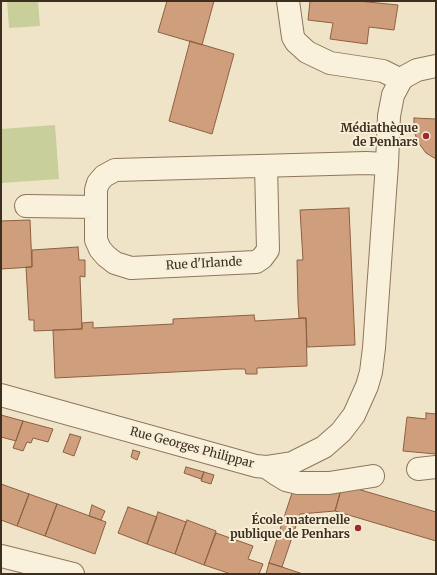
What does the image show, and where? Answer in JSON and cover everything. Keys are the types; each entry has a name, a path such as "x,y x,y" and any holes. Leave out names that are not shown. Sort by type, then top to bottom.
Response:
{"street":[{"path":"288,1 293,36 296,42 307,52 330,63 383,71 401,80"},
{"path":"387,164 391,104 393,95 401,80 406,76 417,70 436,66"},
{"name":"Rue d'Irlande","path":"266,166 268,250 262,258 256,262 132,268 115,263 100,249 96,240 96,190 98,182 104,176 115,170 366,163 387,164"},
{"name":"Rue Georges Philippar","path":"1,395 235,462 256,466 266,467 292,463 324,447 342,432 349,423 362,399 371,372 387,164"},
{"path":"26,206 95,207"},
{"path":"266,467 286,480 298,483 329,483 373,476"},
{"path":"1,556 73,574"}],"green space":[{"path":"7,1 38,1 40,26 9,28"},
{"path":"55,125 59,179 1,183 1,129"}],"building":[{"path":"167,1 214,1 202,45 158,32"},
{"path":"310,1 358,1 398,5 394,30 369,27 367,44 330,39 333,23 308,20"},
{"path":"190,41 234,54 212,134 169,121"},
{"name":"Médiathèque de Penhars","path":"414,118 436,119 436,159 426,153 418,142 414,131"},
{"path":"349,208 355,345 307,347 306,318 299,318 298,302 297,260 303,260 300,210"},
{"path":"30,220 32,267 1,269 1,221"},
{"path":"78,247 79,260 85,260 85,277 80,276 82,329 34,331 34,320 29,320 26,267 32,267 32,250"},
{"path":"254,315 255,321 306,318 307,366 257,368 257,374 246,374 245,369 234,369 55,378 53,330 82,329 82,323 93,322 93,328 173,324 173,319"},
{"path":"426,413 436,414 436,454 403,451 407,417 426,419"},
{"path":"1,415 23,421 16,441 1,437"},
{"path":"23,421 53,429 48,442 33,438 31,443 27,442 23,451 13,448"},
{"path":"70,434 81,437 74,456 63,452"},
{"path":"133,450 140,452 137,460 131,457"},
{"path":"186,467 204,472 201,479 184,473"},
{"path":"204,472 214,475 211,484 201,481"},
{"path":"1,484 29,494 17,526 1,520"},
{"path":"354,488 436,512 436,541 335,511 341,490"},
{"path":"341,490 335,511 300,514 282,567 269,563 292,493"},
{"path":"29,494 57,504 45,536 17,526"},
{"path":"57,504 106,522 95,554 45,536"},
{"path":"92,505 105,511 101,520 89,516"},
{"path":"128,507 157,517 147,544 118,533"},
{"path":"158,512 186,522 175,554 147,544"},
{"path":"187,520 216,531 204,565 175,554"},
{"path":"216,533 253,546 248,559 263,564 259,574 231,574 204,565"},
{"path":"269,563 282,567 303,574 266,574"}],"place":[{"name":"Médiathèque de Penhars","path":"426,136"},
{"name":"École maternelle publique de Penhars","path":"358,528"}]}
